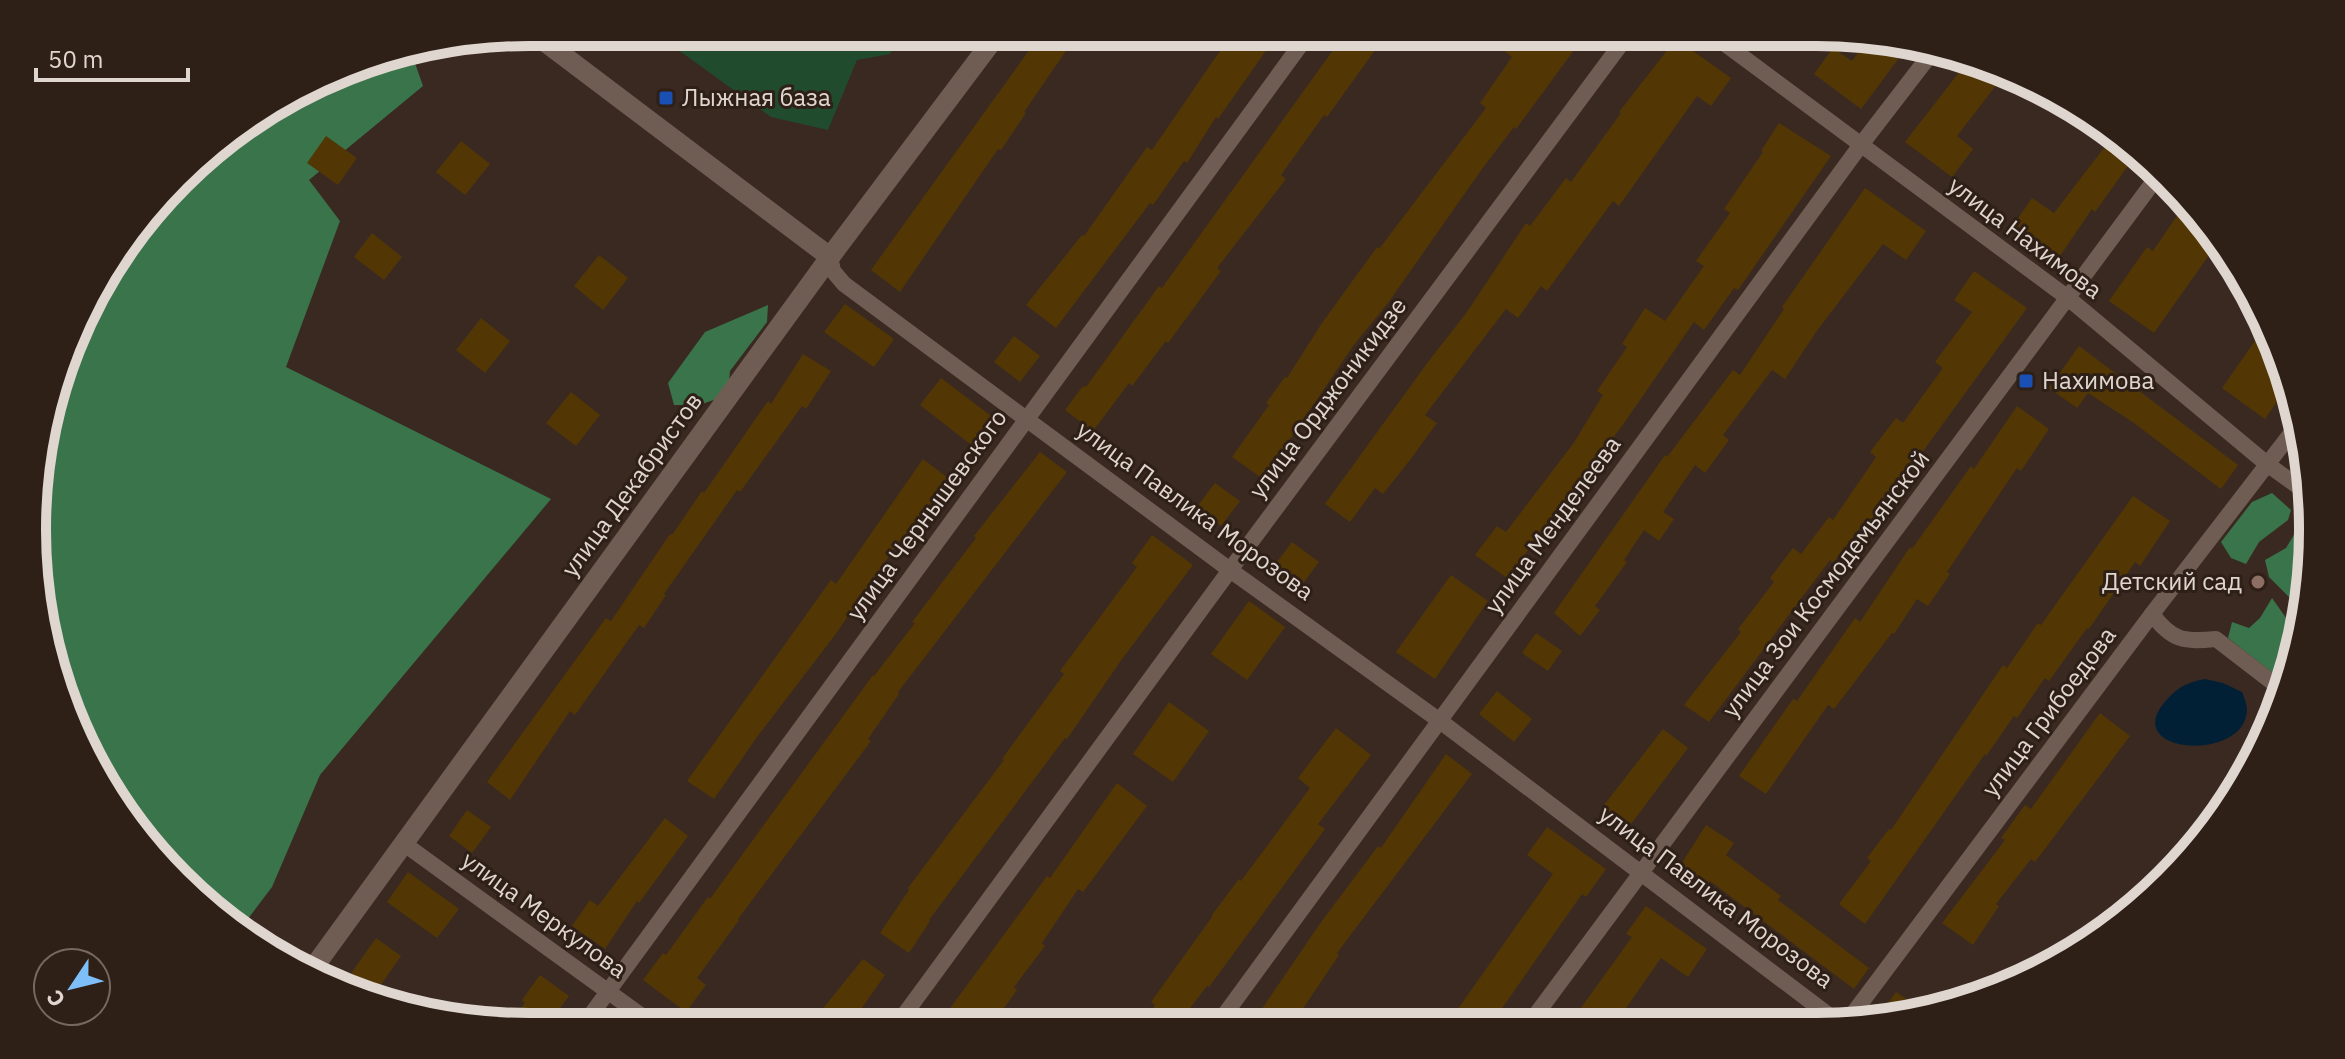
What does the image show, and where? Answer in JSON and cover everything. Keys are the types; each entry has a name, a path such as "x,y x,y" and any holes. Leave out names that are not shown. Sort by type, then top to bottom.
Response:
{"street":[{"name":"улица Павлика Морозова","path":"551,46 830,257 833,271 844,284 1026,421 1440,721 1825,1013"},
{"name":"улица Декабристов","path":"317,963 830,257 988,46"},
{"name":"улица Чернышевского","path":"592,1013 1300,46"},
{"name":"улица Орджоникидзе","path":"906,1013 1620,46"},
{"name":"улица Нахимова","path":"1728,46 2068,298 2297,485"},
{"name":"улица Менделеева","path":"1226,1013 1860,146 1927,59"},
{"name":"улица Зои Космодемьянской","path":"1537,1013 2152,183"},
{"name":"улица Грибоедова","path":"1855,1011 2290,435"},
{"path":"2152,614 2164,630 2186,642 2216,639 2274,683"},
{"name":"улица Меркулова","path":"403,843 638,1013"}],"green space":[{"path":"673,46 893,46 890,54 857,60 828,130 771,117"},
{"path":"411,60 423,86 309,180 340,221 286,367 551,499 320,775 272,887 246,921 235,913 188,871 146,824 127,798 96,743 62,655 50,593 47,498 55,435 72,374 96,316 127,261 166,211 211,166 261,127 344,83"},
{"path":"768,305 767,322 730,371 728,395 699,405 674,405 668,383 705,332"},
{"path":"2272,493 2291,510 2288,520 2259,542 2246,564 2231,558 2221,542 2252,502"},
{"path":"2299,530 2294,602 2269,577 2265,560 2286,548"},
{"path":"2272,598 2290,624 2276,676 2228,638 2232,622 2249,628 2260,618"}],"water":[{"path":"2205,679 2242,692 2247,710 2241,727 2227,738 2209,745 2189,746 2171,742 2159,733 2155,720 2164,703 2182,686"}],"building":[{"path":"1032,46 1069,46 1001,150 998,149 900,292 871,270"},
{"path":"1223,46 1269,46 1218,119 1216,117 1187,163 1184,161 1153,205 1150,203 1056,328 1026,305 1084,236 1147,147 1152,150"},
{"path":"1336,46 1378,46 1281,175 1286,179 1217,268 1221,271 1168,343 1166,341 1132,386 1129,383 1093,431 1065,410 1083,386 1086,387 1159,286 1162,288"},
{"path":"1504,46 1577,46 1516,129 1514,127 1482,169 1388,303 1353,346 1263,479 1232,457 1269,405 1266,403 1287,378 1377,247 1379,249 1486,108 1480,103 1512,57 1502,49"},
{"path":"1671,46 1686,46 1731,78 1711,106 1697,96 1619,206 1613,201 1547,291 1541,286 1518,318 1506,309 1425,415 1437,423 1410,460 1383,494 1375,488 1350,522 1325,504 1467,312 1526,223 1530,226 1566,178 1571,182 1619,112"},
{"path":"1833,48 1852,61 1861,48 1902,54 1861,109 1814,74"},
{"path":"1962,69 1998,82 1957,136 1973,149 1952,177 1905,142"},
{"path":"1779,123 1831,156 1738,290 1734,288 1704,330 1694,322 1622,426 1507,578 1475,555 1497,526 1506,532 1573,444 1603,395 1597,391 1627,347 1622,344 1645,308 1665,321 1704,266 1696,261 1730,213 1724,209"},
{"path":"326,136 357,158 338,185 307,163"},
{"path":"461,141 490,164 465,195 436,172"},
{"path":"2107,144 2130,163 2095,212 2092,209 2060,256 2014,224 2032,198 2054,213"},
{"path":"1865,188 1926,231 1906,260 1883,244 1816,332 1785,379 1772,370 1723,435 1729,440 1705,473 1695,465 1663,512 1674,519 1659,541 1644,530 1624,560 1627,562 1595,606 1600,610 1580,636 1554,613 1665,455 1667,457 1733,370 1740,375 1784,309 1782,307"},
{"path":"2180,212 2211,252 2154,333 2109,301 2147,247 2153,251"},
{"path":"372,233 402,257 384,280 354,257"},
{"path":"599,255 628,278 603,310 574,286"},
{"path":"1974,271 2027,308 1871,523 1866,520 1833,563 1830,560 1709,722 1684,705 1741,632 1738,629 1774,582 1770,578 1793,548 1801,554 1829,517 1833,520 1876,457 1870,452 1896,418 1903,423 1943,368 1935,362 1972,312 1954,300"},
{"path":"845,304 894,339 874,367 824,332"},
{"path":"481,318 510,341 485,373 456,350"},
{"path":"1014,336 1040,356 1020,382 994,362"},
{"path":"2257,338 2260,340 2281,397 2265,419 2222,388"},
{"path":"2079,346 2238,465 2221,489 2134,423 2088,393 2077,408 2049,388"},
{"path":"803,354 831,371 806,409 802,406 740,492 737,490 664,594 644,628 639,625 575,715 570,711 510,800 487,782 606,618 611,621 670,534 702,491 704,493 768,401 771,404"},
{"path":"941,378 995,419 974,447 920,405"},
{"path":"571,392 600,415 576,446 546,423"},
{"path":"2017,406 2049,429 2021,471 2017,468 1947,572 1950,574 1928,606 1917,599 1894,634 1834,709 1828,705 1766,794 1739,776 1855,618 1860,622 1910,547 1912,549 1971,466 1974,469"},
{"path":"1040,452 1067,472 898,692 868,739 871,741 697,978 706,985 686,1012 643,980 663,953 666,955 708,897 710,899 873,675 915,623 912,622 976,538 974,536"},
{"path":"923,459 948,478 903,542 900,540 835,635 714,799 687,781 831,580 836,584"},
{"path":"1215,483 1240,501 1221,526 1196,508"},
{"path":"2133,496 2170,521 2140,566 2135,562 2049,681 2045,678 2017,718 2014,716 1985,754 1865,924 1839,904 1871,861 1867,858 1891,830 2003,665 2007,668 2038,623 2041,625"},
{"path":"1152,535 1193,565 1067,739 929,920 909,953 880,933 908,888 1064,674 1060,671 1137,567 1132,563"},
{"path":"1292,542 1319,562 1298,590 1271,570"},
{"path":"1451,575 1488,601 1435,679 1396,652"},
{"path":"1249,601 1285,627 1247,680 1211,654"},
{"path":"1536,633 1562,651 1548,671 1522,653"},
{"path":"1497,691 1532,719 1514,742 1479,714"},
{"path":"1169,702 1209,731 1173,782 1133,754"},
{"path":"2100,713 2130,736 2035,862 2031,859 1996,904 1999,906 1973,945 1942,923 2005,840 2001,838 2025,805 2031,809"},
{"path":"1336,728 1371,755 1318,824 1325,829 1209,987 1186,1013 1149,1013 1155,1005 1151,1002 1211,916 1310,788 1298,778"},
{"path":"1663,729 1688,748 1628,828 1601,809"},
{"path":"1446,754 1472,774 1337,953 1339,955 1300,1013 1259,1013 1319,925 1378,846 1381,848"},
{"path":"1117,783 1147,806 1083,892 1078,889 1000,1013 947,1013 1047,876 1050,878"},
{"path":"467,810 491,827 472,853 449,836"},
{"path":"665,818 688,836 639,903 637,901 605,949 572,926 590,900 598,906"},
{"path":"1706,825 1734,843 1726,855 1781,896 1778,900 1869,968 1854,989 1710,881 1708,884 1680,866"},
{"path":"1547,827 1606,869 1586,897 1582,894 1499,1013 1455,1013 1553,874 1527,855"},
{"path":"408,872 459,909 437,938 387,902"},
{"path":"1646,906 1707,949 1688,977 1661,958 1623,1013 1579,1013 1632,937 1626,934"},
{"path":"376,938 401,956 378,988 348,978"},
{"path":"863,959 885,975 858,1013 820,1012"},
{"path":"540,975 569,996 557,1013 518,1013 525,1003 522,1000"},
{"path":"1896,992 1913,1003 1910,1004 1885,1008"}],"place":[{"name":"Лыжная база","path":"666,98"},
{"name":"Нахимова","path":"2026,381"},
{"name":"Детский сад","path":"2258,582"}]}
